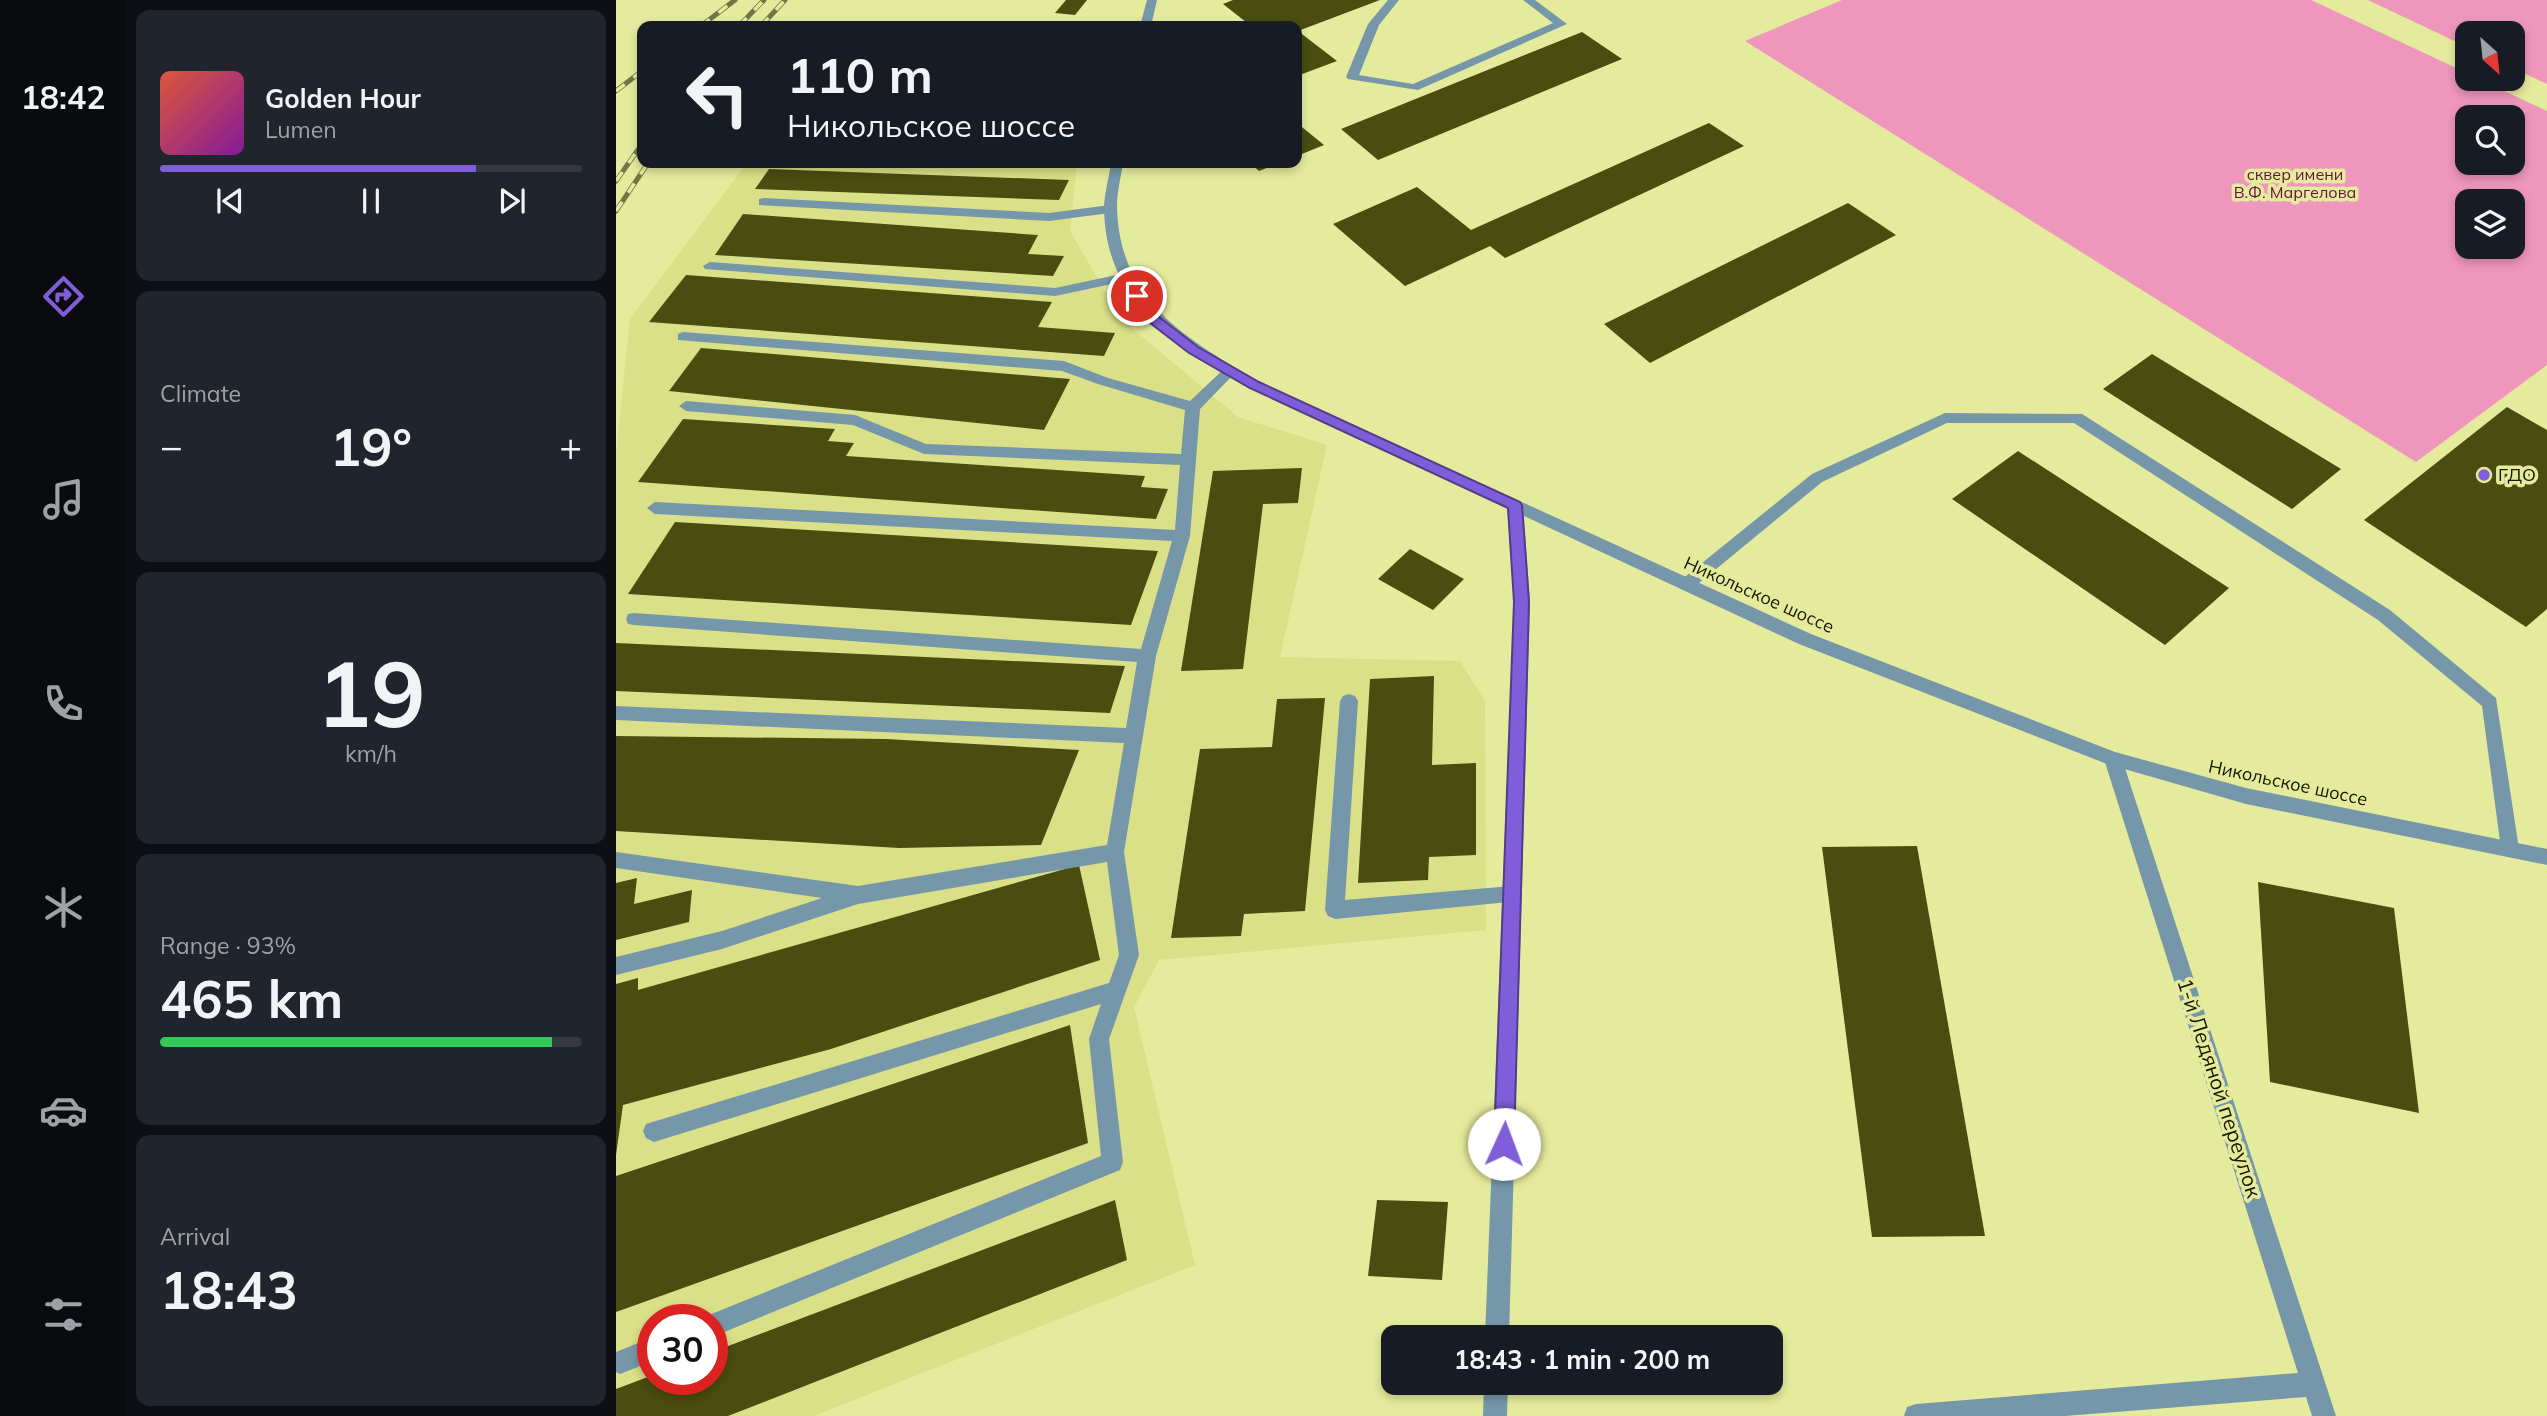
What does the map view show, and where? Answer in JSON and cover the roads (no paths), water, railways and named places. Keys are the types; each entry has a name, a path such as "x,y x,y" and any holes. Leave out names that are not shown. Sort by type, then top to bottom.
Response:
{"street":[{"path":"1146,21 1152,0"},
{"path":"1394,0 1374,24 1352,77 1414,88 1561,24 1528,0"},
{"name":"Никольское шоссе","path":"1116,168 1110,209 1120,268 1149,316 1193,350 1254,385 1805,639 2113,759 2246,796 2547,856"},
{"path":"764,202 1049,216 1110,209"},
{"path":"710,266 1055,292 1126,277"},
{"path":"684,337 1064,366 1193,407"},
{"path":"728,1318 1112,1162 1099,1039 1129,956 1115,852 1147,656 1182,536 1193,407 1230,371"},
{"path":"686,406 855,420 924,449 1188,460"},
{"path":"1687,584 1816,478 1945,418 2077,418 2384,615 2490,703 2510,849"},
{"path":"1497,1325 1522,602 1515,505"},
{"path":"655,508 1182,536"},
{"path":"634,619 1147,656"},
{"path":"1349,701 1335,910 1512,895"},
{"path":"616,713 1133,736"},
{"name":"1-й Ледяной переулок","path":"2113,759 2324,1416"},
{"path":"616,966 722,940 858,895 1115,852"},
{"path":"616,860 858,895"},
{"path":"654,1131 1117,990"},
{"path":"620,1362 637,1355"},
{"path":"1916,1416 2314,1384"},
{"path":"1495,1416 1496,1395"}],"railway":[{"path":"708,21 735,0"},
{"path":"744,21 764,0"},
{"path":"766,21 785,0"},
{"path":"616,91 637,75"},
{"path":"616,181 637,151"},
{"path":"616,211 645,168"}],"place":[{"name":"ГДО","path":"2484,475"}],"park label":[{"name":"сквер имени В.Ф. Маргелова","path":"2295,183"}]}
